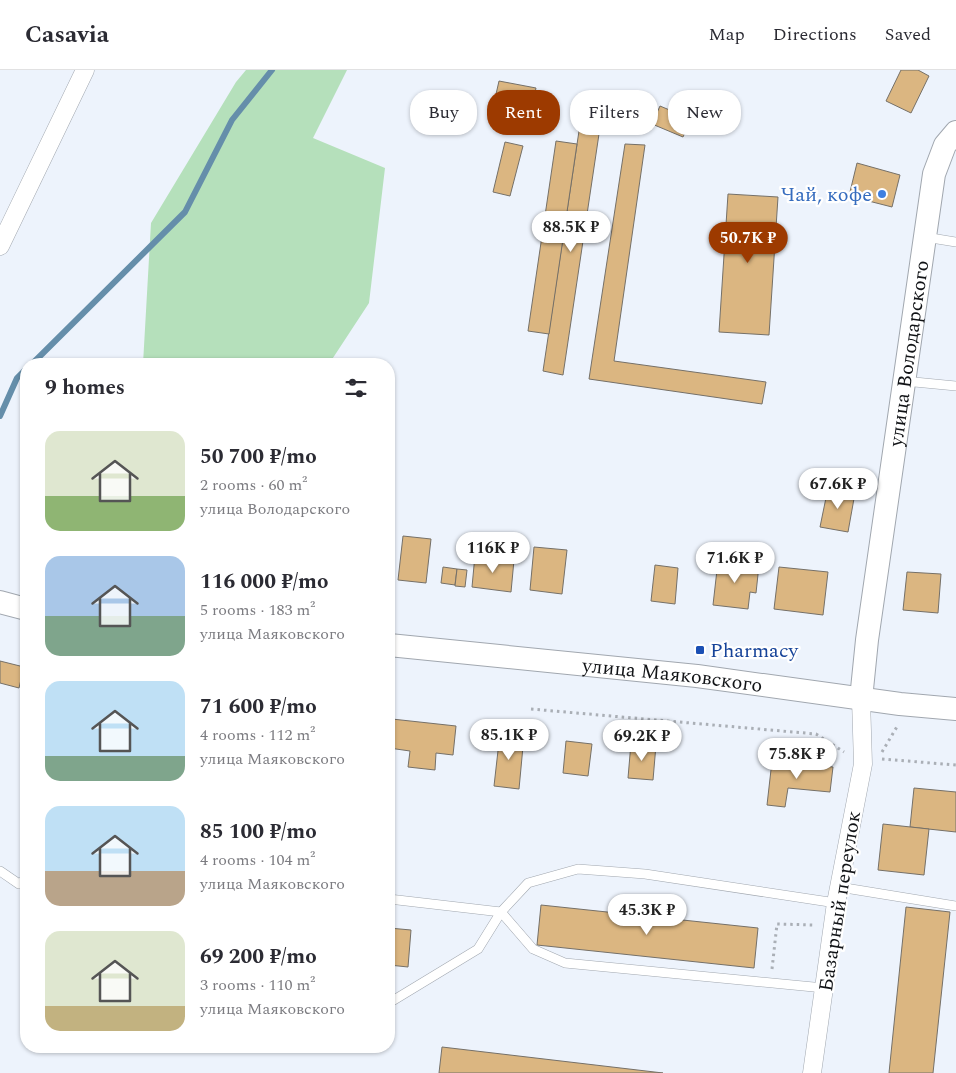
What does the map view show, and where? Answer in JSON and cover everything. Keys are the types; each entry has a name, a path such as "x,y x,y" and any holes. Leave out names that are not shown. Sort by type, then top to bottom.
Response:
{"street":[{"path":"0,246 85,70"},
{"name":"улица Володарского","path":"861,699 866,640 934,174 945,145 956,132"},
{"path":"0,602 20,607"},
{"name":"улица Маяковского","path":"395,646 697,676 900,704 956,709"},
{"name":"Базарный переулок","path":"812,1073 837,895 863,764 861,699"}],"lane":[{"path":"924,237 956,242"},
{"path":"904,381 956,386"},
{"path":"395,999 478,949 501,912 528,883 578,869 645,874 956,906"},
{"path":"0,871 20,883"},
{"path":"395,900 501,912 532,948 565,963 824,988"}],"path":[{"path":"531,709 816,734 863,764"},
{"path":"898,724 878,759 956,765"},
{"path":"771,983 776,924 808,924"}],"green space":[{"path":"246,70 347,70 313,138 385,168 369,303 333,358 143,358 151,223 236,82"}],"building":[{"path":"901,70 918,70 929,76 911,113 886,101"},
{"path":"499,81 536,88 536,90 497,90"},
{"path":"660,106 668,109 668,131 658,127 658,110"},
{"path":"578,135 599,135 563,375 543,371"},
{"path":"556,141 577,144 549,334 528,331"},
{"path":"505,142 523,146 510,196 493,192"},
{"path":"625,144 645,145 614,361 766,382 762,404 589,379"},
{"path":"857,163 900,175 892,207 849,196"},
{"path":"728,194 778,197 769,335 719,332"},
{"path":"828,488 855,493 848,532 820,527"},
{"path":"403,536 431,539 426,583 398,580"},
{"path":"534,547 567,550 562,594 530,590"},
{"path":"475,555 514,560 511,592 472,587"},
{"path":"718,561 759,565 756,593 750,592 748,609 713,605"},
{"path":"655,565 678,568 675,604 651,601"},
{"path":"443,567 457,569 455,585 441,583"},
{"path":"779,567 828,572 823,615 774,609"},
{"path":"457,569 467,570 465,587 455,586"},
{"path":"907,572 941,574 938,613 903,610"},
{"path":"0,661 20,666 19,688 0,683"},
{"path":"395,719 456,726 453,755 436,753 435,770 408,767 410,751 395,749"},
{"path":"500,733 524,736 519,789 494,786"},
{"path":"566,741 592,744 588,776 563,773"},
{"path":"631,743 656,745 653,780 628,778"},
{"path":"772,761 833,767 830,792 788,788 785,807 767,805"},
{"path":"914,788 956,792 956,832 910,827"},
{"path":"883,824 929,829 924,875 878,870"},
{"path":"541,905 758,928 754,968 537,945"},
{"path":"906,907 950,912 933,1073 889,1073"},
{"path":"395,929 411,930 408,967 395,966"},
{"path":"442,1047 663,1073 439,1073"}],"waterway":[{"path":"38,358 185,212 232,120 272,70"},
{"path":"0,416 20,375"}],"place":[{"name":"Чай, кофе","path":"882,194"},
{"name":"Pharmacy","path":"700,650"}]}
